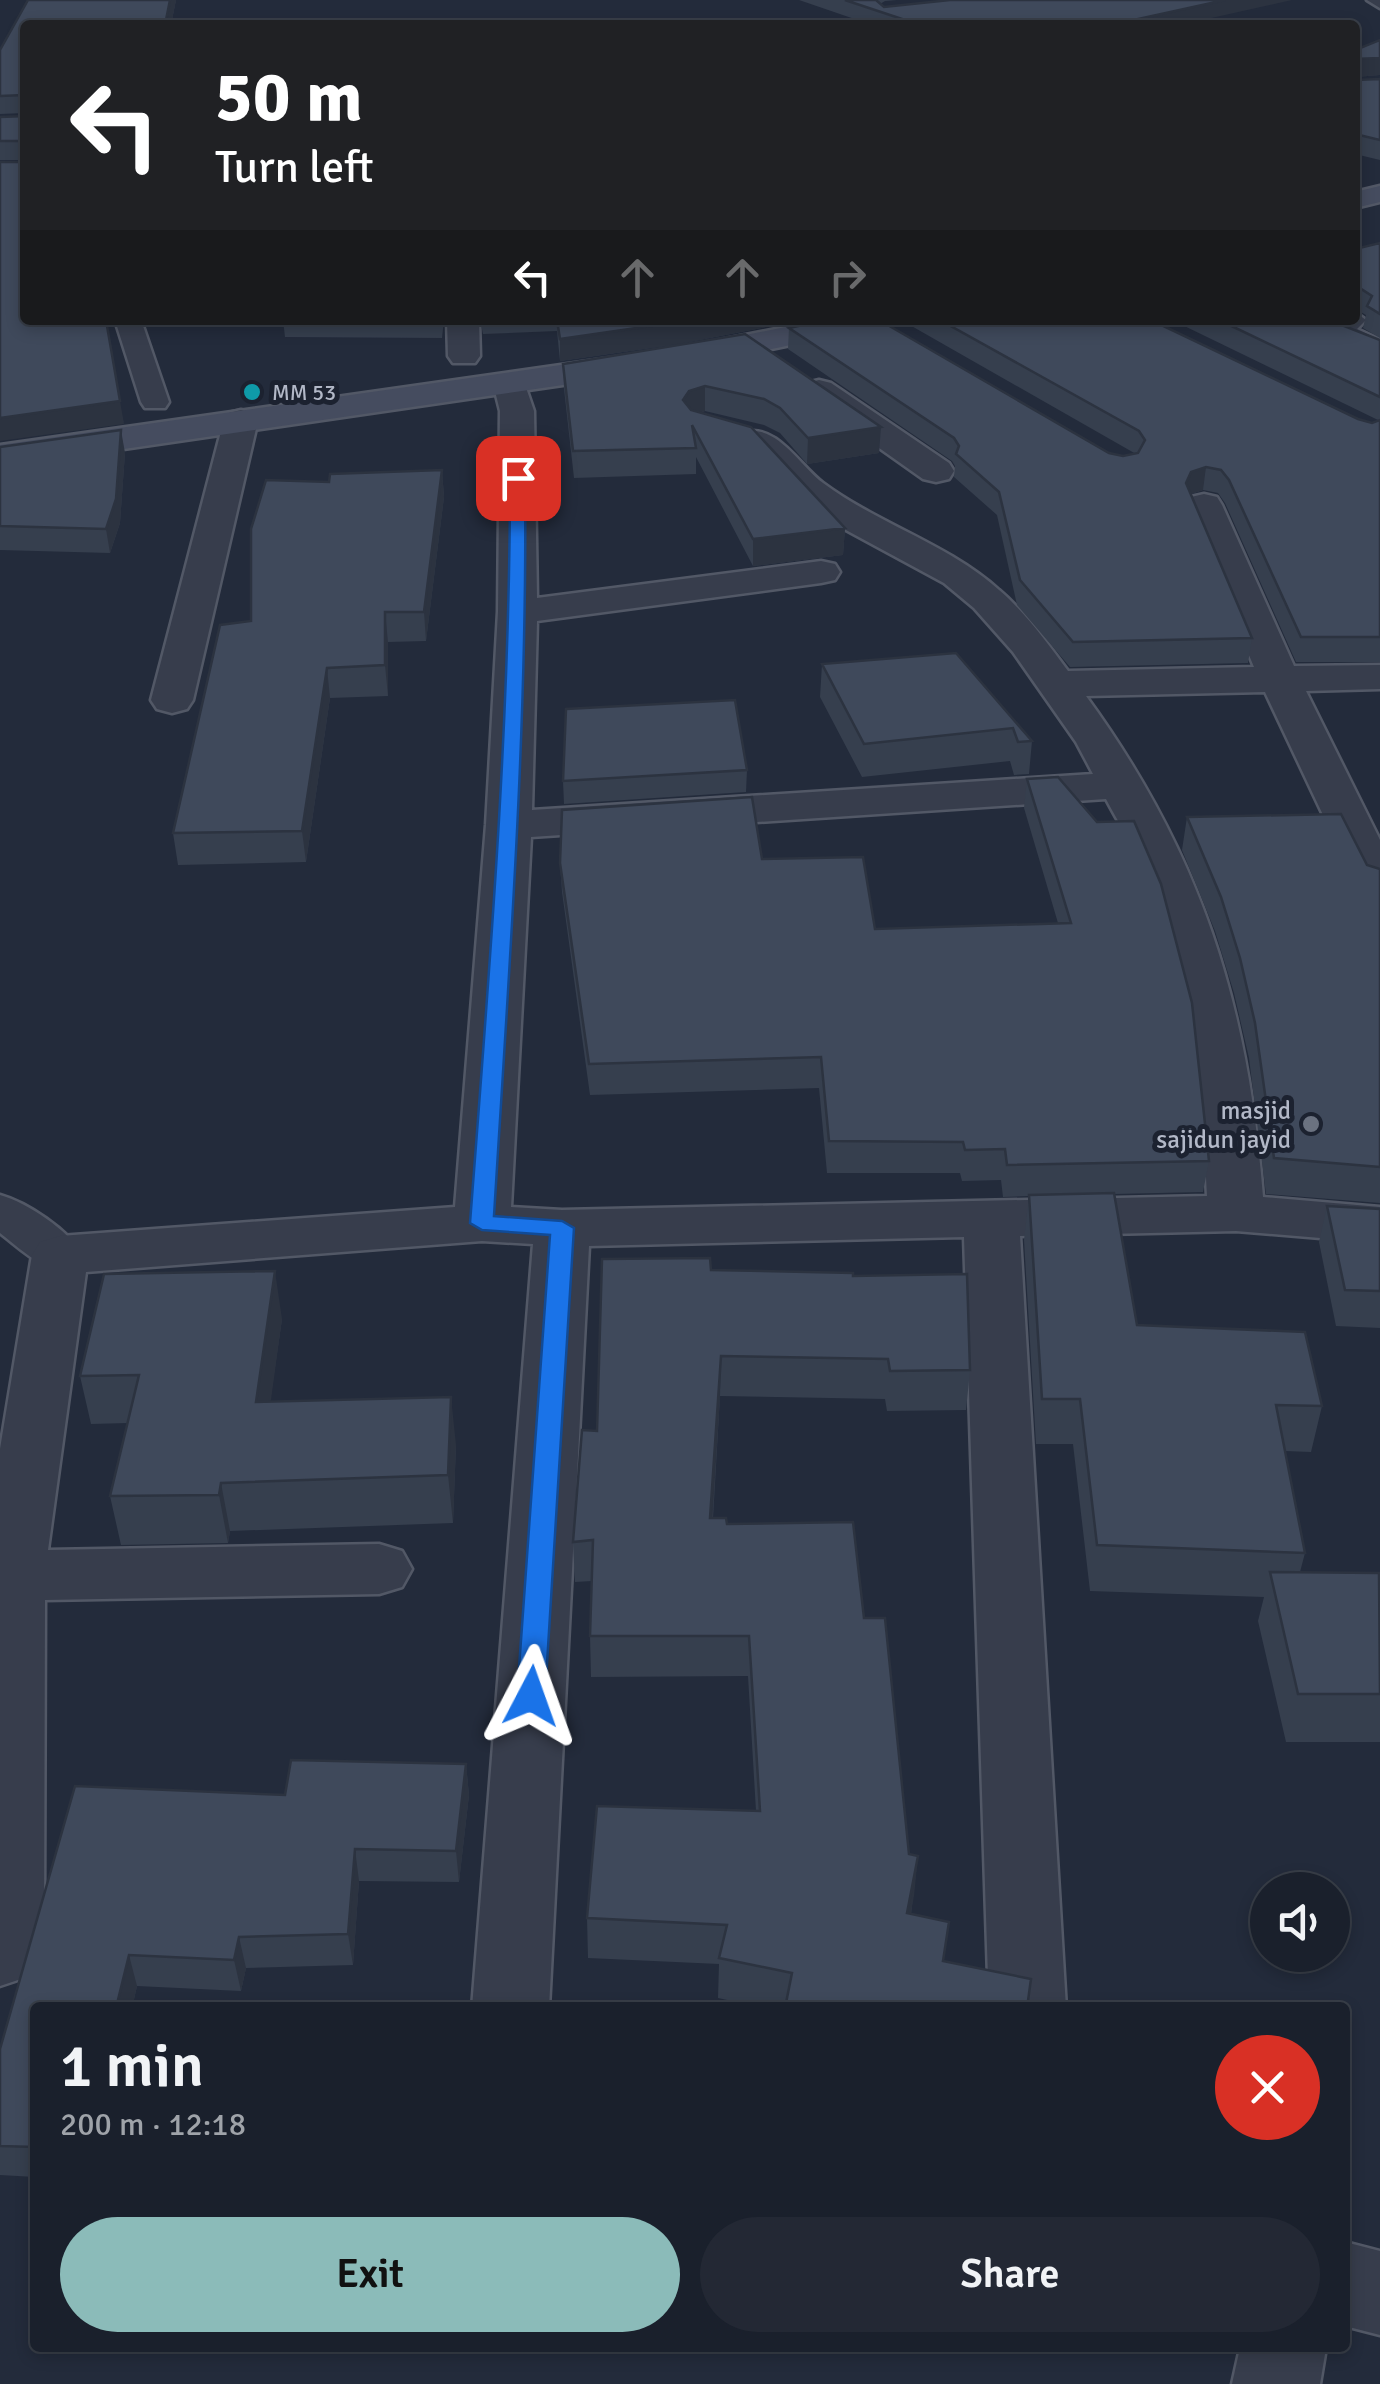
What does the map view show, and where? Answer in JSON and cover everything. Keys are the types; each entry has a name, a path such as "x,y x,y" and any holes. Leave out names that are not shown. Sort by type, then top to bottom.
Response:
{"main road":[{"path":"0,456 236,400 505,367 755,346 847,325"},
{"path":"427,361 464,356 505,367"},
{"path":"0,424 190,396"}],"street":[{"path":"463,325 464,356"},
{"path":"878,325 904,339"},
{"path":"1342,325 1333,330 1380,352"},
{"path":"755,346 936,472"},
{"path":"482,1223 509,824 518,612 517,410 505,367"},
{"path":"172,700 236,400"},
{"path":"715,426 765,443 798,481 835,509 958,575 988,600 1027,642 1124,785 1168,872 1200,963 1216,1028 1230,1117 1236,1213"},
{"path":"1204,505 1279,678 1380,887"},
{"path":"518,612 821,572"},
{"path":"1054,684 1380,676"},
{"path":"509,824 1124,785"},
{"path":"0,1953 6,1926 12,1794 6,1576 60,1254 482,1223 562,1228 1236,1213 1380,1224"},
{"path":"991,1219 1028,2002"},
{"path":"510,2002 562,1228"},
{"path":"6,1576 380,1569"},
{"path":"1350,2285 1380,2293"},
{"path":"1276,2384 1282,2352"}],"lane":[{"path":"130,325 156,402"},
{"path":"0,1210 60,1254"}],"building":[{"path":"28,0 170,0 166,20 20,20 20,95 0,96 0,50"},
{"path":"845,0 876,0 884,7 950,0 1225,0 1134,20 905,20"},
{"path":"1380,40 1380,58 1360,59 1360,48"},
{"path":"1380,79 1380,140 1360,135 1360,80"},
{"path":"20,116 20,141 0,141 0,117"},
{"path":"0,162 20,162 20,325 107,325 120,401 0,418"},
{"path":"1380,243 1380,314 1367,306 1372,296 1360,288 1360,248"},
{"path":"558,325 657,325 560,339"},
{"path":"888,325 1109,453 1123,456 1138,453 1145,440 1139,431 949,325 1161,325 1358,419 1372,423 1380,420 1380,637 1301,637 1229,480 1221,470 1206,467 1191,472 1186,483 1252,638 1073,642 1020,580 999,492 956,454 959,446 954,438 789,328"},
{"path":"1229,325 1342,325 1380,340 1380,397"},
{"path":"745,334 881,427 808,438 780,408 764,399 705,386 689,391 683,400 691,410 751,427 845,528 753,539 692,425 696,448 573,451 563,364"},
{"path":"121,430 116,499 106,529 0,526 0,447"},
{"path":"442,470 424,612 385,612 385,665 327,668 302,831 173,833 220,625 251,621 251,529 266,480 329,482 330,474"},
{"path":"956,653 1032,741 1018,742 1013,728 864,744 822,664"},
{"path":"735,700 747,770 563,781 566,709"},
{"path":"1058,777 1097,822 1134,821 1161,884 1192,1003 1209,1161 1007,1165 1005,1149 965,1150 963,1142 829,1141 821,1057 589,1064 560,863 562,810 752,797 762,859 863,857 875,929 1071,923 1027,779"},
{"path":"1341,814 1367,865 1380,869 1380,1167 1274,1158 1255,1023 1240,958 1221,897 1187,817"},
{"path":"1114,1193 1137,1325 1305,1332 1322,1406 1276,1405 1305,1553 1097,1545 1080,1399 1042,1399 1029,1195"},
{"path":"1327,1206 1380,1209 1380,1291 1345,1290"},
{"path":"710,1258 711,1270 853,1276 967,1274 970,1370 890,1371 888,1359 721,1356 710,1518 726,1518 727,1524 853,1522 864,1618 885,1618 909,1854 918,1856 907,1913 949,1922 943,1961 1031,1979 1028,2002 786,2002 792,1973 719,1958 727,1925 587,1918 597,1806 760,1811 749,1636 590,1636 593,1540 573,1542 582,1430 597,1431 602,1259"},
{"path":"275,1271 256,1402 451,1397 448,1475 221,1483 219,1495 110,1496 139,1375 80,1376 104,1274"},
{"path":"1270,1572 1379,1573 1380,1694 1298,1694"},
{"path":"291,1760 466,1764 456,1851 355,1849 348,1934 239,1937 234,1960 129,1955 117,2002 30,2002 30,2147 0,2146 0,2049 75,1786 285,1795"}],"place":[{"name":"MM 53","path":"252,392"},
{"name":"masjid sajidun jayid","path":"1311,1124"}],"route":[{"path":"518,478 518,612 509,824 482,1223 562,1228 531,1696"}]}
